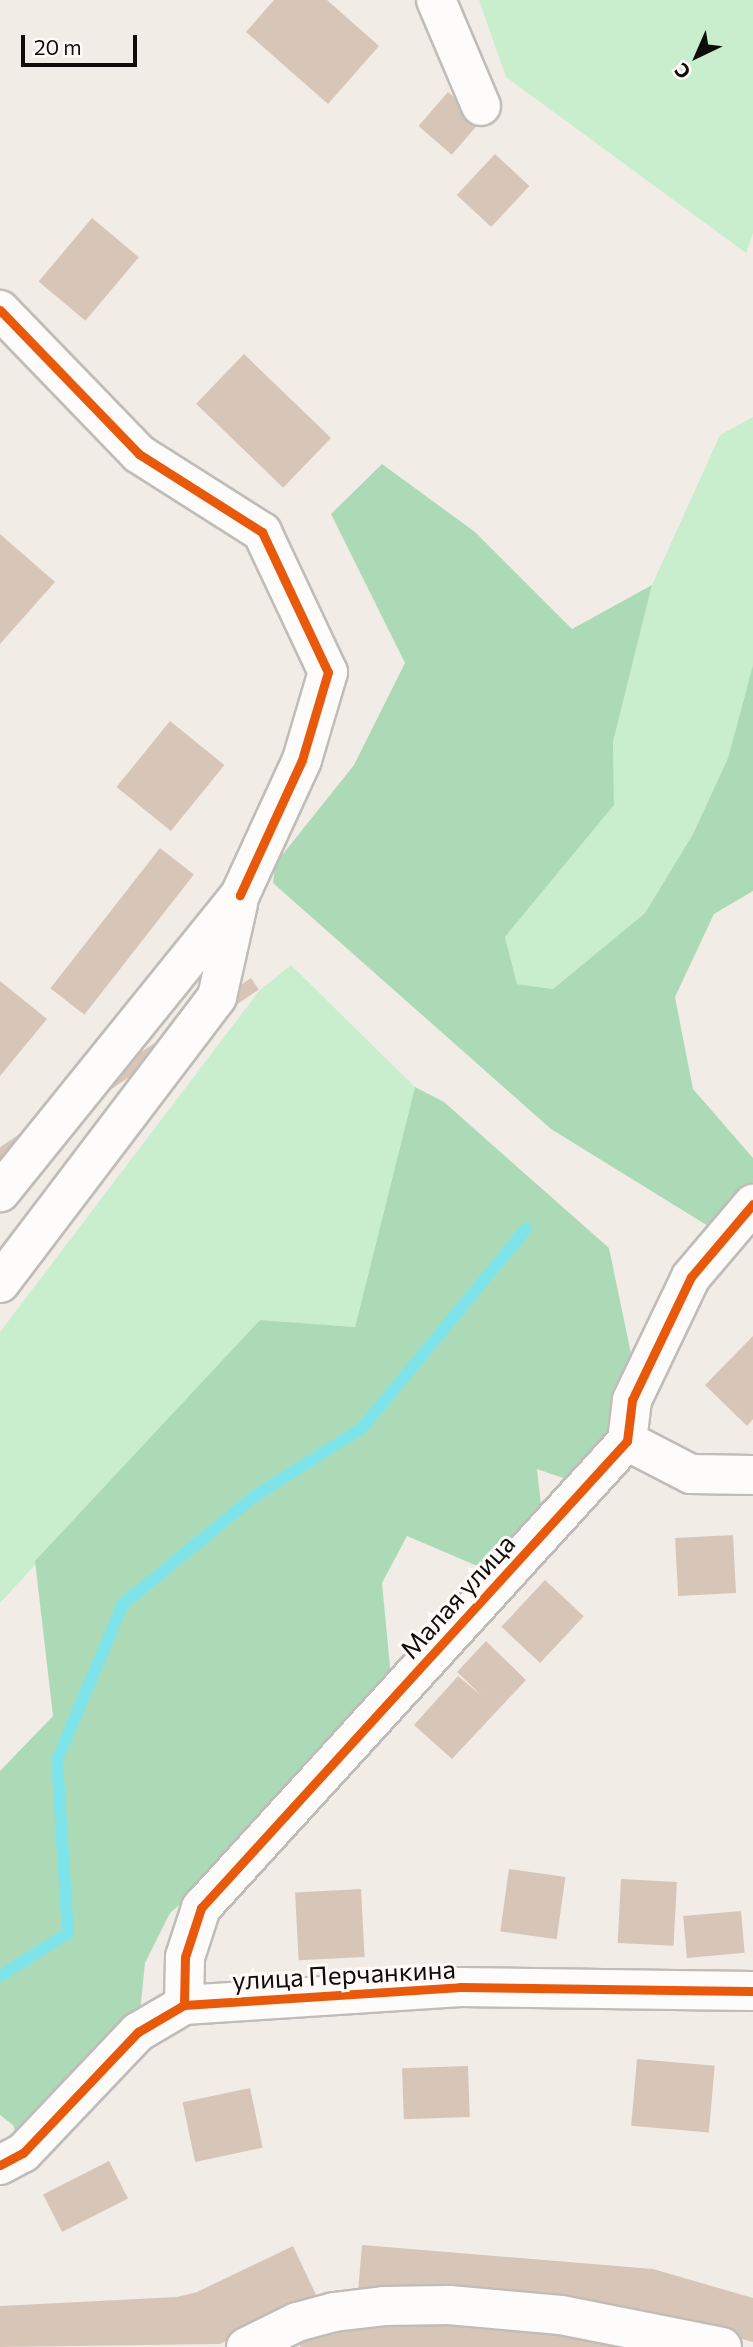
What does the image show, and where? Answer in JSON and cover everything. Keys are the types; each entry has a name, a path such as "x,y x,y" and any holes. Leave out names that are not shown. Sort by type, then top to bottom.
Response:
{"street":[{"path":"436,0 481,106"},
{"path":"0,310 139,454 262,532 328,672 302,760 240,895 217,996 0,1283"},
{"path":"0,1192 240,895"},
{"path":"753,1204 691,1277 632,1399 627,1441 691,1474 753,1475"},
{"name":"Малая улица","path":"184,2005 185,1957 201,1908 627,1441"},
{"name":"улица Перчанкина","path":"0,2165 23,2153 138,2032 184,2005 460,1987 753,1991"},
{"path":"246,2347 297,2322 334,2312 436,2305 561,2315 722,2347"}],"green space":[{"path":"479,0 753,0 753,233 746,253 506,77"},
{"path":"753,417 753,665 728,758 693,834 645,913 553,989 517,984 505,937 614,805 613,742 652,585 720,435"},
{"path":"382,464 475,532 572,629 652,585 613,742 614,805 505,937 517,984 553,989 645,913 693,834 728,758 753,665 753,891 714,914 675,997 693,1089 753,1158 753,1182 713,1229 551,1129 273,883 275,864 354,765 405,663 331,514"},
{"path":"291,965 415,1087 355,1327 260,1320 0,1603 0,1332 259,991"},
{"path":"415,1087 444,1102 609,1248 634,1368 621,1420 583,1485 537,1469 541,1505 482,1568 407,1536 382,1583 391,1677 223,1868 170,1913 145,1963 138,2032 23,2153 13,2125 0,2115 0,1771 53,1716 35,1561 260,1320 355,1327"}],"building":[{"path":"274,0 327,0 379,46 328,104 246,32"},
{"path":"448,92 481,121 452,155 418,126"},
{"path":"495,154 529,186 491,227 457,195"},
{"path":"92,218 139,257 85,321 39,282"},
{"path":"244,354 331,438 283,488 196,404"},
{"path":"0,534 55,582 0,644"},
{"path":"170,721 224,765 171,831 117,787"},
{"path":"160,848 194,874 84,1015 50,988"},
{"path":"251,978 259,990 0,1164 0,1147"},
{"path":"0,981 47,1019 0,1076"},
{"path":"753,1336 753,1419 747,1426 705,1385"},
{"path":"733,1535 736,1593 678,1596 675,1538"},
{"path":"545,1580 584,1616 540,1663 501,1627"},
{"path":"486,1641 526,1680 452,1759 414,1725 458,1676 482,1696 457,1672"},
{"path":"509,1869 565,1877 557,1939 500,1931"},
{"path":"621,1879 677,1882 674,1946 618,1943"},
{"path":"361,1889 365,1957 299,1960 295,1892"},
{"path":"741,1911 745,1953 687,1958 683,1916"},
{"path":"637,2059 715,2066 709,2133 631,2126"},
{"path":"468,2066 470,2117 404,2119 402,2068"},
{"path":"250,2088 263,2148 195,2162 183,2102"},
{"path":"109,2161 128,2198 62,2232 43,2195"},
{"path":"362,2245 653,2269 753,2298 753,2342 650,2315 358,2292"},
{"path":"293,2246 317,2297 220,2344 0,2347 0,2306 177,2297 197,2292"},
{"path":"455,2322 548,2330 638,2347 300,2347 300,2341 369,2327"}],"waterway":[{"path":"0,1976 68,1933 57,1760 123,1604 255,1496 362,1428 526,1229"}],"cycle path":[{"path":"0,310 139,454 262,532 328,672 302,760 240,895"},
{"path":"184,2005 185,1957 201,1908 627,1441 632,1400 691,1277 753,1204"},
{"path":"0,2165 23,2153 138,2032 184,2005 460,1987 753,1991"}]}
